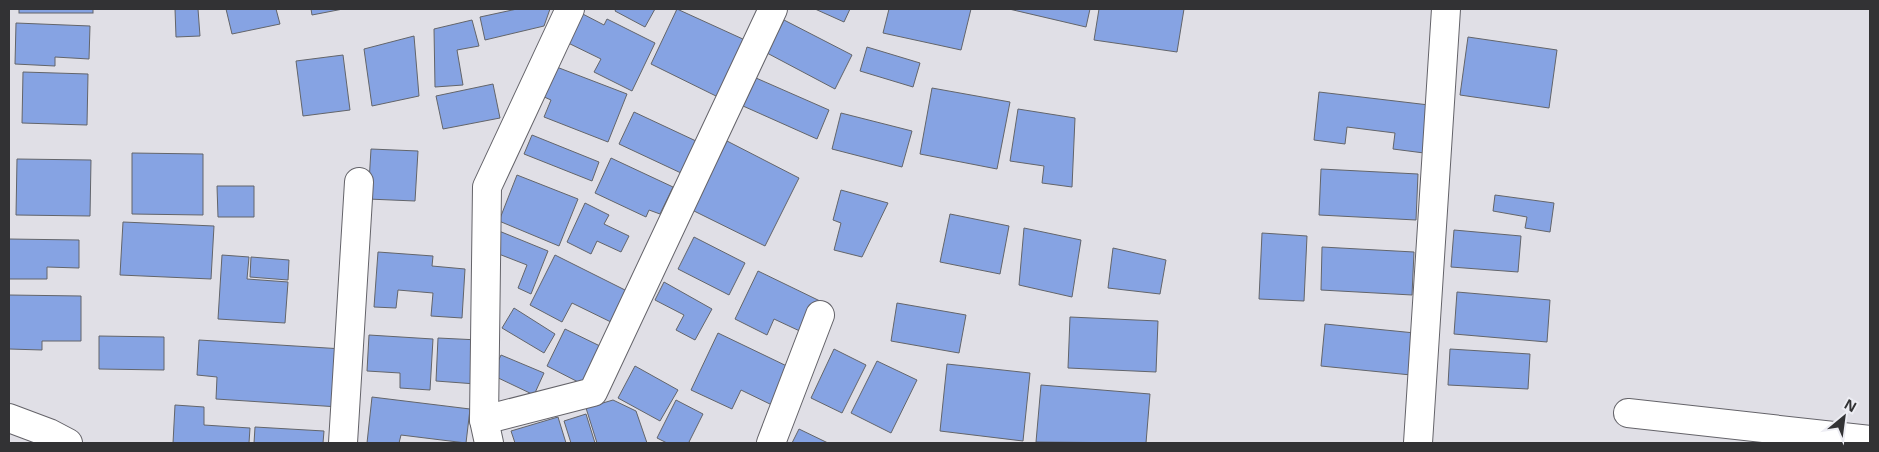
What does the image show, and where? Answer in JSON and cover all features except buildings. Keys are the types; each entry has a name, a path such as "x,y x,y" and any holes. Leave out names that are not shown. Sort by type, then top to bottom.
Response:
{"street":[{"path":"570,9 488,187 486,432 593,392 773,9"},
{"path":"1418,443 1446,9"},
{"path":"344,443 358,182"},
{"path":"771,443 820,315"},
{"path":"1628,413 1870,440"},
{"path":"9,418 55,440"}]}
